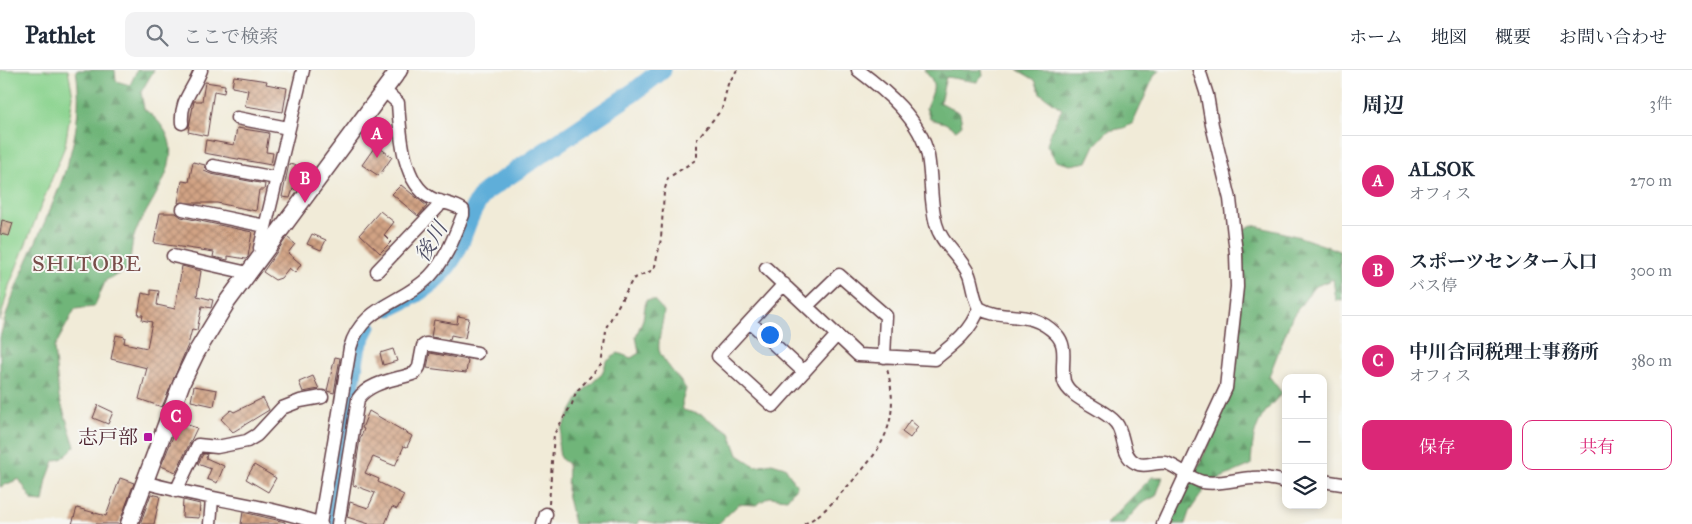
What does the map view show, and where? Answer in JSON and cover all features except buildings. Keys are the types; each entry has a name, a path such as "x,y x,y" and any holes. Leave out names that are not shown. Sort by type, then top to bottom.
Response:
{"main road":[{"path":"129,524 189,368 227,302 399,70"}],"street":[{"path":"182,123 181,108 196,83 201,70"},
{"path":"262,256 260,248 302,70"},
{"path":"766,268 858,355 935,359 957,342 971,326 978,308 969,276 961,262 940,235 938,229 928,156 923,137 915,123 858,70"},
{"path":"1163,524 1226,388 1237,287 1236,253 1230,199 1207,95 1199,70"},
{"path":"144,482 176,492 274,510 320,524 352,342 370,314 416,288 441,264 451,244 463,210 426,195 412,177 401,140 398,103 384,90"},
{"path":"237,118 288,128"},
{"path":"213,166 276,178"},
{"path":"377,271 438,207 440,201"},
{"path":"183,209 265,226"},
{"path":"173,256 248,273"},
{"path":"807,306 839,275 886,316 884,357"},
{"path":"784,284 718,356 773,406 837,335"},
{"path":"978,308 1000,314 1028,316 1042,323 1056,334 1061,341 1065,383 1072,392 1116,423 1130,459 1141,465 1166,463 1186,476 1204,482 1217,483 1253,478 1282,482"},
{"path":"750,322 804,372"},
{"path":"338,524 351,437 358,399 361,394 387,381 415,373 419,367 423,346 426,344 477,352"},
{"path":"176,492 198,444 218,447 247,440 257,435 273,415 282,408 300,401 322,397"},
{"path":"1327,482 1342,484"},
{"path":"210,524 212,499"}],"path":[{"path":"544,519 550,500 552,450 557,426 572,404 576,392 601,365 607,326 633,279 651,271 655,266 661,239 664,192 668,178 696,159 697,139 722,109 728,84 737,70"},
{"path":"804,524 815,519 830,506 871,462 884,441 893,404 892,386 884,357"}],"green space":[{"path":"0,70 68,70 73,96 65,146 9,286 0,321"},
{"path":"76,70 115,70 116,81 130,85 137,70 154,70 141,92 144,109 160,123 168,138 171,152 162,182 135,233 129,270 106,280 94,307 75,309 54,348 59,397 75,446 63,458 54,461 47,479 43,502 33,501 19,479 0,487 0,338 10,305 64,173 74,140 78,105"},
{"path":"924,70 982,70 983,76 977,82 946,77 940,102 960,113 962,125 956,130 945,123 930,119 926,108 933,92 933,84"},
{"path":"1018,70 1160,70 1155,74 1133,123 1124,128 1108,131 1095,145 1087,162 1071,165 1056,161 1047,145 1051,131 1062,109 1040,93 1035,80"},
{"path":"1252,225 1300,237 1340,251 1342,301 1336,300 1333,279 1314,287 1292,317 1269,376 1282,393 1267,410 1258,425 1253,442 1251,465 1209,483 1189,512 1185,524 1169,524 1212,438 1235,370 1239,232"},
{"path":"646,300 654,300 664,311 659,350 686,389 682,402 683,410 702,415 730,433 738,455 755,466 772,463 785,467 797,486 787,499 769,497 756,505 739,504 718,524 659,524 640,520 638,524 574,524 567,493 568,464 560,458 558,443 562,428 582,392 602,374 606,362 618,353 631,358 639,353 636,336 643,319"},
{"path":"1152,477 1163,477 1156,496 1141,504 1123,524 1106,524"}],"waterway":[{"name":"後川","path":"390,307 423,289 448,265 460,243 473,209 486,191 634,92 662,70"},
{"name":"後川","path":"327,524 357,346 367,326"}],"place":[{"name":"ALSOK","path":"377,158"},
{"name":"スポーツセンター入口","path":"305,203"},
{"name":"志戸部","path":"148,437"},
{"name":"中川合同税理士事務所","path":"176,441"}],"district":[{"name":"SHITOBE","path":"87,263"}]}
